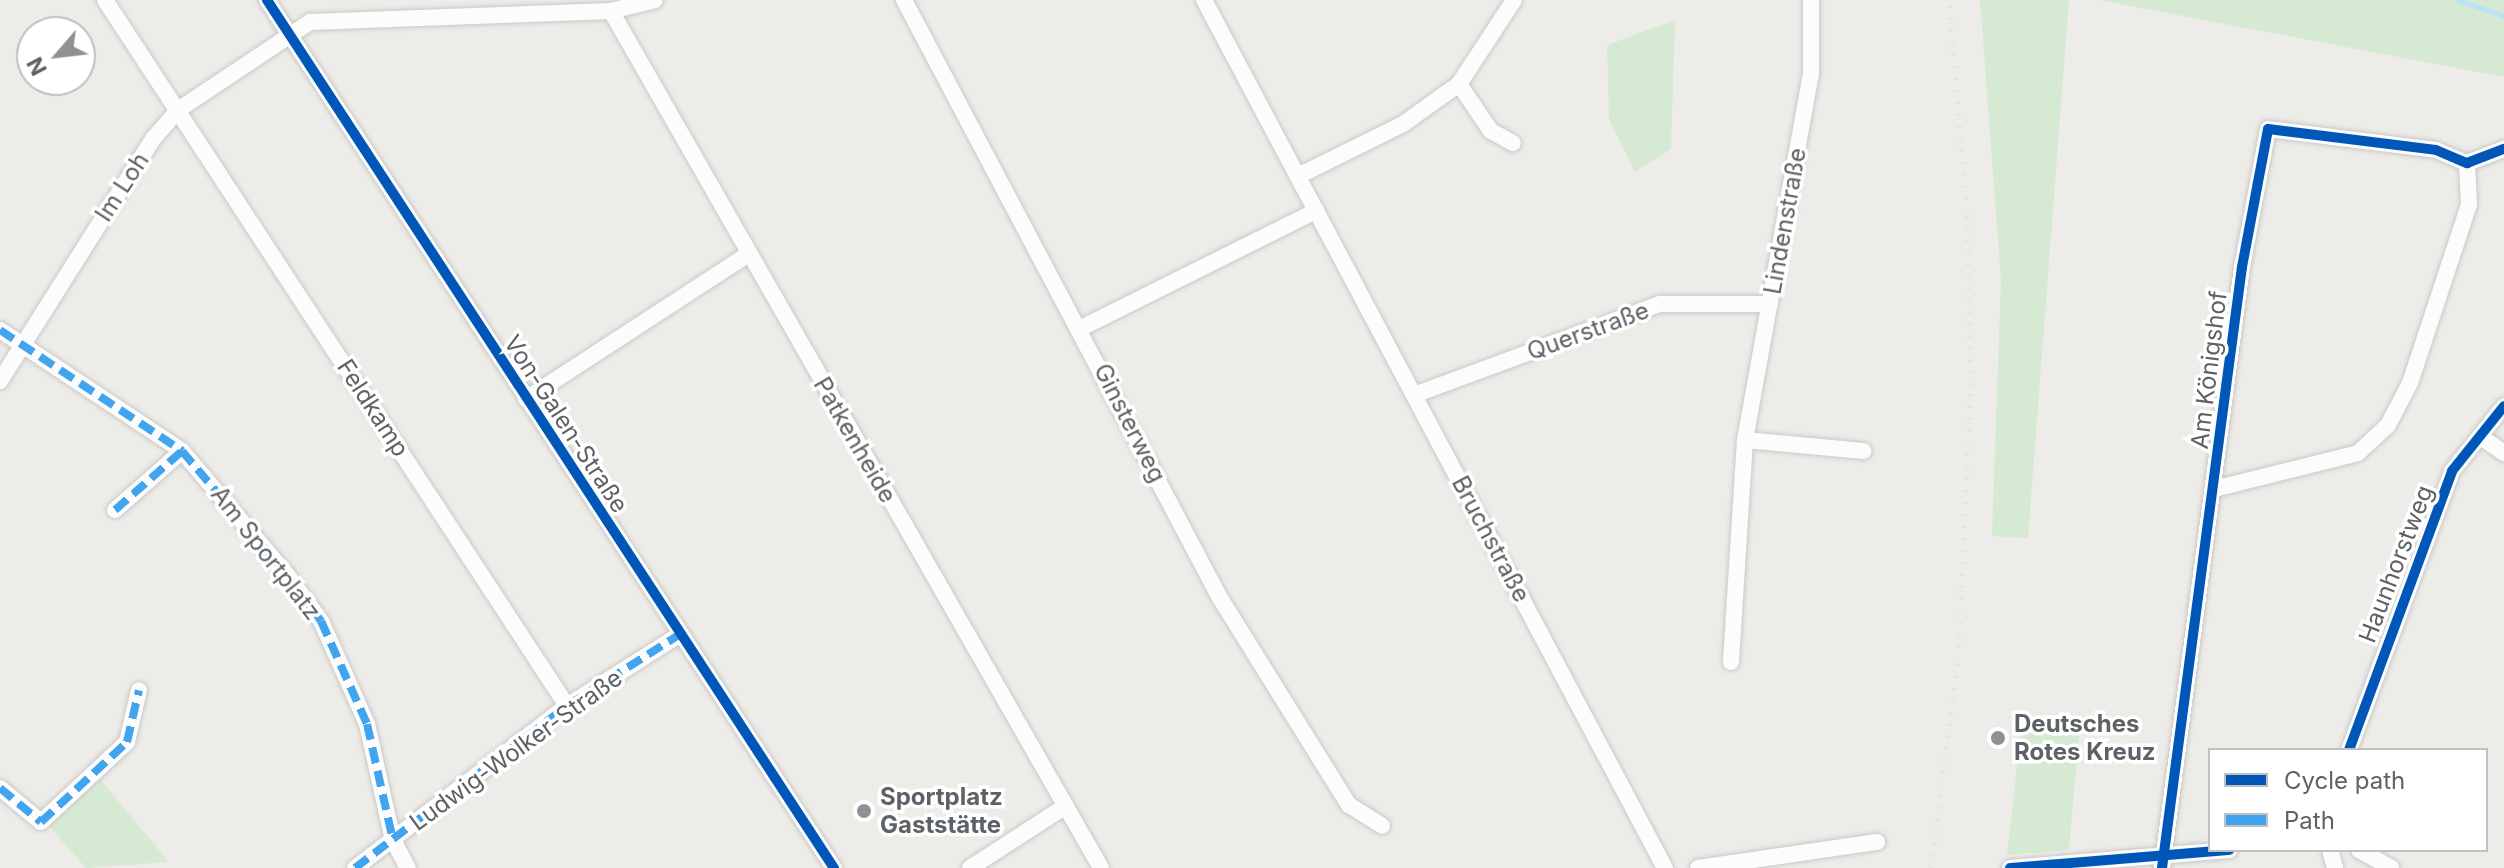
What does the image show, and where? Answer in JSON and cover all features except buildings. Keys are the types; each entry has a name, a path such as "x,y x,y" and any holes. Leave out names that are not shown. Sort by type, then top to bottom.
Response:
{"street":[{"name":"Feldkamp","path":"105,0 567,706"},
{"name":"Von-Galen-Straße","path":"267,0 834,868"},
{"name":"Im Loh","path":"0,381 22,343 178,110 290,35 323,17 611,11 655,0"},
{"name":"Ginsterweg","path":"904,0 1291,721 1349,805 1382,826"},
{"name":"Bruchstraße","path":"1204,0 1665,868"},
{"path":"1298,176 1403,124 1459,84 1514,0"},
{"name":"Lindenstraße","path":"1731,662 1745,440 1811,75 1811,0"},
{"name":"Patkenheide","path":"611,11 747,255 1101,868"},
{"path":"1459,84 1491,131 1513,143"},
{"name":"Am Königshof","path":"2163,862 2214,489 2268,129 2436,150 2467,163"},
{"path":"2214,489 2358,453 2388,425 2410,383 2469,205 2467,163 2504,149"},
{"path":"1081,328 1316,211"},
{"path":"526,399 747,255"},
{"name":"Querstraße","path":"1414,395 1660,304 1770,304"},
{"name":"Am Sportplatz","path":"0,330 182,451 321,621 367,724 393,840 408,868"},
{"name":"Haunhorstweg","path":"2350,748 2452,471 2504,406"},
{"path":"2481,437 2504,453"},
{"path":"1745,440 1863,451"},
{"path":"115,510 182,451"},
{"name":"Ludwig-Wolker-Straße","path":"355,868 567,706 679,635"},
{"path":"0,788 41,822 127,742 139,690"},
{"path":"970,868 1066,806"},
{"path":"1698,868 1877,842"},
{"path":"2010,868 2163,862 2218,852"},
{"path":"2363,852 2391,868"}],"green space":[{"path":"1980,0 2069,0 2028,538 1992,536 2001,281"},
{"path":"2099,0 2504,0 2504,77"},
{"path":"1675,20 1671,149 1635,172 1609,120 1607,45"},
{"path":"2022,721 2080,723 2069,850 2007,855"},
{"path":"99,778 169,862 86,868 47,824"}],"waterway":[{"path":"2458,0 2504,16"}],"railway":[{"path":"1931,868 1958,659 1971,385 1967,211 1949,0"}],"marked path":[{"path":"0,330 182,451 288,576 321,621 367,724 393,840"},
{"path":"115,510 182,451"},
{"path":"355,868 567,706 679,635"},
{"path":"0,788 41,822 127,742 139,690"}],"cycle path":[{"path":"267,0 834,868"},
{"path":"2162,868 2242,267 2268,129 2436,150 2467,163 2504,149"},
{"path":"2350,748 2452,471 2504,406"},
{"path":"2010,868 2208,852"}],"place":[{"name":"Deutsches Rotes Kreuz","path":"1998,738"},
{"name":"Sportplatz Gaststätte","path":"864,811"}]}
